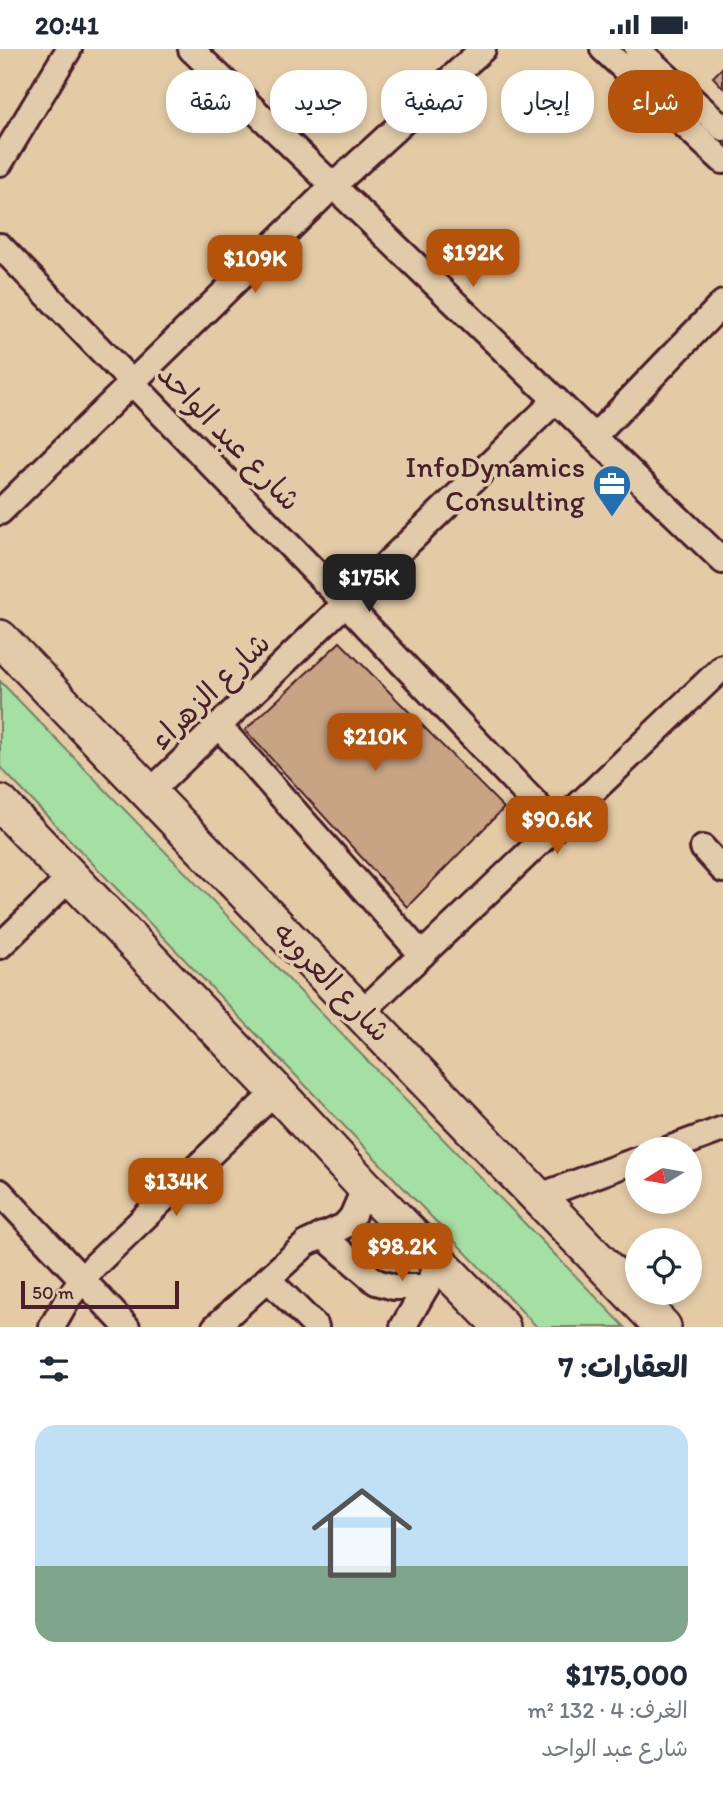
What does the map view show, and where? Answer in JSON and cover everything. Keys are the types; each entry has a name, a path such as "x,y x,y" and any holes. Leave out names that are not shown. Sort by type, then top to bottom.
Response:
{"highway":[{"name":"شارع العروبه","path":"0,638 663,1327"},
{"path":"0,803 365,1187 433,1275 502,1327"}],"street":[{"path":"0,163 69,49"},
{"path":"191,49 723,561"},
{"path":"0,512 334,186 483,49"},
{"path":"603,49 723,161"},
{"path":"637,49 723,128"},
{"name":"شارع عبد الواحد","path":"0,246 556,825"},
{"path":"594,437 723,303"},
{"name":"شارع الزهراء","path":"149,793 556,400"},
{"path":"361,1013 723,667"},
{"path":"219,726 422,955"},
{"path":"703,848 723,870"},
{"path":"0,946 71,877"},
{"path":"52,1327 82,1279 276,1091"},
{"path":"701,1137 723,1129"},
{"path":"537,1197 625,1164"},
{"path":"215,1327 307,1243 344,1226 352,1217 365,1187"},
{"path":"0,1192 127,1327"},
{"path":"322,1235 376,1282 394,1287 433,1275"},
{"path":"403,1327 433,1275"},
{"path":"268,1279 316,1327"}],"green space":[{"path":"0,681 625,1327 537,1327 0,767"}],"building":[{"path":"723,67 723,88 713,77"},
{"path":"340,642 504,808 407,907 245,730"}],"place":[{"name":"InfoDynamics Consulting","path":"612,518"}]}
